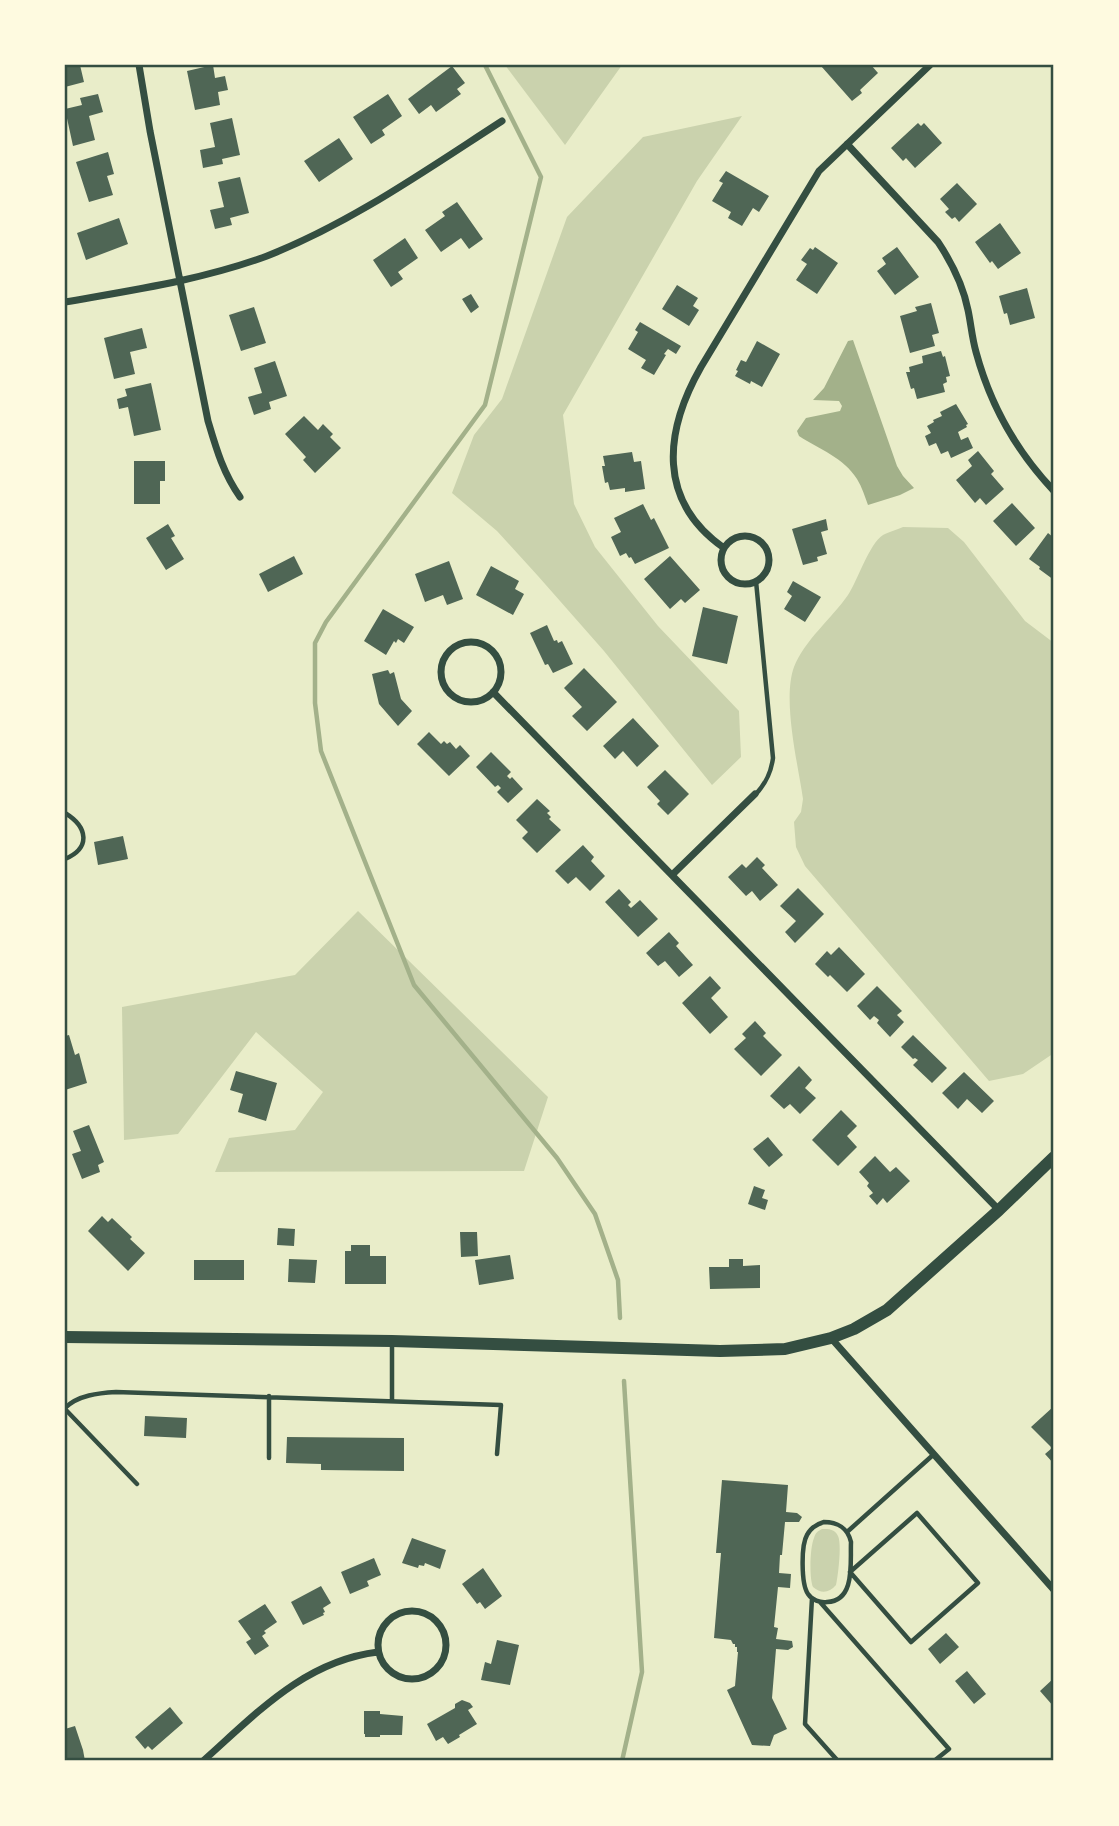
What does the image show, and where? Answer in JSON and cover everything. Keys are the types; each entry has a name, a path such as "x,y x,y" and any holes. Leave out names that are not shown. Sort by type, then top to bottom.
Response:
{"street":[{"path":"139,65 208,421 225,473 240,497"},
{"path":"724,548 695,522 683,502 673,472 673,440 692,382 811,183 828,162 929,65"},
{"path":"65,302 181,281 237,266 314,235 374,203 502,121"},
{"path":"848,144 948,256 963,290 976,351 991,398 1014,441 1054,491"},
{"path":"743,536 763,545 769,558 768,566 756,581 739,583 726,576 722,569 721,554 729,542 743,536"},
{"path":"468,642 485,645 492,650 500,665 501,674 493,692 473,702 456,699 449,694 444,687 440,670 446,654 460,643 468,642"},
{"path":"493,692 999,1210"},
{"path":"672,875 755,794"},
{"path":"65,1337 392,1341 720,1351 785,1349 831,1338 854,1329 887,1310 1054,1157"},
{"path":"831,1338 1054,1590"},
{"path":"414,1610 430,1615 437,1621 446,1637 447,1646 441,1663 428,1675 419,1678 401,1678 393,1674 381,1661 378,1652 379,1635 383,1626 396,1614 405,1611 414,1610"},
{"path":"203,1761 268,1703 319,1668 359,1654 378,1652"}],"lane":[{"path":"755,794 766,781 773,758 756,581"},
{"path":"65,813 78,824 84,839 82,848 65,859"},
{"path":"392,1341 392,1401"},
{"path":"137,1484 65,1408 76,1400 104,1392 501,1405 497,1454"},
{"path":"269,1458 270,1396"},
{"path":"847,1532 933,1455"},
{"path":"917,1513 978,1583 911,1642 850,1572 917,1513"},
{"path":"820,1602 841,1597 848,1585 850,1572 850,1542 847,1532 838,1525 824,1522 811,1528 804,1541 804,1588 812,1598 820,1602 949,1749 934,1761"},
{"path":"812,1598 805,1724 838,1761"}],"shaded area":[{"path":"505,65 622,65 565,145"},
{"path":"742,116 697,181 563,415 574,504 595,547 658,626 739,711 741,757 712,785 604,651 538,576 497,531 452,493 474,435 502,399 567,217 643,137"},
{"path":"853,340 897,466 914,488 868,505 852,472 799,436 797,431 806,418 840,411 842,406 839,401 813,400 824,388 848,341"},
{"path":"903,527 948,528 964,542 1025,621 1054,643 1054,1053 1023,1074 989,1081 805,866 796,847 794,822 801,812 803,799 790,714 794,667 811,639 848,595 878,540"},
{"path":"358,911 548,1097 524,1171 215,1172 229,1138 295,1130 323,1092 256,1032 178,1134 124,1140 122,1007 295,975"},
{"path":"822,1529 835,1532 840,1546 836,1585 825,1592 813,1587 811,1570 813,1542 816,1533"}],"building":[{"path":"65,65 80,65 84,82 65,87"},
{"path":"213,65 215,78 225,76 228,90 218,92 220,105 195,110 187,71"},
{"path":"822,65 871,65 878,73 852,101"},
{"path":"452,66 465,83 457,89 461,94 436,112 431,105 419,114 408,99"},
{"path":"98,94 103,112 89,116 95,140 73,146 65,109 82,105 80,98"},
{"path":"388,94 402,116 382,130 385,135 371,144 353,117"},
{"path":"232,118 240,155 222,159 223,164 203,168 200,150 215,147 210,123"},
{"path":"918,123 921,126 924,123 942,143 915,168 906,158 903,161 891,148"},
{"path":"339,138 353,159 319,182 304,161"},
{"path":"108,152 114,174 107,176 113,195 89,202 76,162"},
{"path":"726,171 769,196 759,212 753,208 742,226 728,218 731,212 712,201 723,183 719,181"},
{"path":"240,177 249,213 230,218 232,225 215,229 210,210 224,207 218,182"},
{"path":"957,183 977,204 959,222 945,212 949,209 940,199"},
{"path":"457,202 483,239 469,249 461,238 441,252 425,230 445,216 442,212"},
{"path":"119,218 128,244 86,260 77,233"},
{"path":"1000,223 1021,253 998,269 992,261 990,263 975,242"},
{"path":"405,238 418,258 398,272 403,279 391,287 373,260"},
{"path":"815,247 838,263 817,294 796,280 807,264 801,260 810,248 813,250"},
{"path":"897,247 919,277 895,295 877,271 886,264 882,258"},
{"path":"677,285 698,298 693,306 699,310 689,326 662,309"},
{"path":"1027,288 1035,318 1010,325 999,296"},
{"path":"471,294 479,307 471,313 462,299"},
{"path":"931,303 939,333 932,335 935,346 910,353 900,316 917,311 915,307"},
{"path":"254,307 266,343 241,351 229,315"},
{"path":"640,322 681,346 676,354 668,349 654,375 641,368 646,360 628,349 638,332 635,330"},
{"path":"142,328 147,348 130,352 135,374 114,379 104,338"},
{"path":"757,341 780,354 762,387 735,376 741,360 746,362"},
{"path":"941,351 950,376 946,377 947,382 943,384 945,392 917,399 906,372 910,372 909,367 923,363 922,356"},
{"path":"275,361 287,396 269,402 271,409 254,415 248,397 262,393 254,368"},
{"path":"151,383 161,430 134,436 128,407 119,409 117,399 127,396 125,389"},
{"path":"956,404 968,424 958,432 961,440 968,437 973,448 951,458 948,451 941,454 936,443 929,446 925,436 931,433 927,426 942,416 940,412"},
{"path":"304,416 318,430 323,424 333,434 330,437 341,448 315,473 303,460 306,457 285,434"},
{"path":"978,451 994,471 991,474 1004,489 986,505 980,498 975,503 956,480 972,466 968,460"},
{"path":"632,452 634,462 641,461 645,489 625,492 625,488 610,490 608,482 605,483 603,456"},
{"path":"134,461 165,461 165,481 160,481 160,504 134,504"},
{"path":"1012,503 1035,528 1016,546 993,521"},
{"path":"643,504 651,520 654,518 669,548 635,564 626,553 620,556 611,537 621,532 614,518"},
{"path":"826,519 828,530 821,532 827,554 817,557 818,561 803,565 792,529"},
{"path":"168,524 175,536 171,538 184,559 166,570 146,538"},
{"path":"1048,533 1054,538 1054,580 1029,559"},
{"path":"294,556 303,574 268,592 259,574"},
{"path":"670,556 700,590 685,603 681,599 670,609 644,579"},
{"path":"449,561 463,599 447,605 443,595 425,602 415,574"},
{"path":"491,566 519,581 515,589 524,594 513,615 476,595"},
{"path":"793,581 821,597 805,622 784,609 792,596 787,592"},
{"path":"703,607 738,616 727,664 692,656"},
{"path":"383,609 414,627 404,643 398,639 396,643 394,641 386,655 364,641"},
{"path":"547,625 554,641 562,641 573,664 553,673 548,664 545,665 530,633"},
{"path":"584,668 617,702 587,731 572,716 582,707 564,688"},
{"path":"388,670 390,674 394,672 401,699 412,711 398,726 379,704 372,674"},
{"path":"633,718 659,746 637,767 623,751 615,759 603,746"},
{"path":"429,732 441,744 444,741 447,744 450,742 456,749 460,745 470,756 449,776 417,744"},
{"path":"491,752 511,772 507,776 510,779 512,777 523,789 508,803 497,792 501,788 498,785 495,787 476,767"},
{"path":"665,770 689,794 668,815 657,804 660,801 647,787"},
{"path":"537,799 550,811 547,813 551,817 549,819 561,830 537,853 522,838 528,832 516,820"},
{"path":"123,836 128,859 98,865 94,842"},
{"path":"583,845 594,857 591,861 605,876 590,891 576,877 568,884 555,871"},
{"path":"757,857 765,865 762,868 778,885 760,901 752,891 746,896 728,877 742,864 746,868"},
{"path":"798,888 824,914 795,943 785,932 796,921 780,906"},
{"path":"619,889 631,902 628,905 631,908 640,900 658,919 638,937 605,902"},
{"path":"669,932 679,943 676,946 693,965 679,977 665,961 658,966 646,953"},
{"path":"839,947 865,974 847,992 815,964 827,951 831,955"},
{"path":"710,976 721,988 711,998 728,1017 710,1034 682,1003"},
{"path":"877,986 902,1011 897,1015 904,1022 890,1037 877,1023 879,1020 874,1016 870,1020 857,1006"},
{"path":"755,1021 766,1033 763,1036 782,1055 761,1076 734,1049 746,1038 742,1034"},
{"path":"69,1035 75,1055 79,1053 87,1083 65,1090 65,1036"},
{"path":"913,1035 947,1068 932,1083 913,1065 918,1060 913,1059 901,1047"},
{"path":"799,1066 812,1080 805,1088 816,1098 800,1114 790,1104 784,1109 770,1096"},
{"path":"236,1071 277,1083 266,1121 238,1112 243,1094 230,1090"},
{"path":"964,1072 994,1101 982,1113 967,1099 958,1109 942,1093"},
{"path":"841,1110 857,1126 847,1136 857,1147 838,1166 812,1140"},
{"path":"89,1125 104,1162 98,1165 100,1172 82,1179 72,1154 81,1151 73,1131"},
{"path":"768,1137 783,1155 769,1167 753,1149"},
{"path":"875,1156 890,1172 896,1167 910,1181 887,1203 883,1198 877,1205 869,1196 873,1193 867,1186 869,1183 859,1172"},
{"path":"754,1186 765,1190 762,1198 768,1200 765,1210 748,1204"},
{"path":"102,1216 108,1222 112,1218 145,1253 128,1271 88,1231"},
{"path":"278,1228 295,1229 294,1246 277,1245"},
{"path":"460,1232 477,1232 478,1256 461,1257"},
{"path":"351,1245 370,1245 370,1256 386,1256 386,1284 345,1284 345,1251 351,1251"},
{"path":"510,1255 514,1279 479,1285 475,1260"},
{"path":"289,1259 317,1260 315,1283 288,1282"},
{"path":"729,1259 743,1259 743,1266 760,1265 760,1288 710,1289 709,1267 729,1267"},
{"path":"194,1260 244,1260 244,1280 194,1280"},
{"path":"1053,1407 1054,1464 1045,1454 1052,1448 1031,1427"},
{"path":"145,1416 187,1418 186,1438 144,1436"},
{"path":"287,1437 404,1438 404,1471 321,1470 321,1464 286,1463"},
{"path":"722,1480 788,1485 786,1512 797,1513 802,1517 799,1522 785,1522 780,1555 779,1573 791,1574 790,1588 778,1587 774,1627 778,1628 776,1639 792,1641 793,1647 788,1650 776,1649 772,1698 787,1729 774,1735 770,1746 752,1745 727,1690 735,1686 737,1647 731,1640 714,1638 721,1553 716,1553"},
{"path":"412,1538 446,1550 440,1569 425,1563 418,1568 402,1563"},
{"path":"374,1558 381,1575 367,1581 369,1586 350,1594 341,1572"},
{"path":"483,1568 502,1596 485,1609 480,1602 477,1604 462,1584"},
{"path":"321,1586 331,1603 323,1608 324,1615 303,1625 291,1602"},
{"path":"265,1604 277,1622 264,1631 266,1633 262,1636 269,1646 255,1655 246,1642 251,1639 238,1621"},
{"path":"946,1633 959,1647 940,1664 928,1649"},
{"path":"497,1640 519,1645 510,1685 481,1680 485,1662 491,1664"},
{"path":"967,1671 986,1694 974,1704 955,1681"},
{"path":"1054,1678 1054,1707 1040,1691"},
{"path":"462,1700 473,1707 468,1710 477,1724 448,1744 443,1737 436,1741 427,1724 455,1708 455,1704"},
{"path":"170,1707 183,1723 152,1750 148,1746 145,1749 135,1737"},
{"path":"364,1711 403,1716 402,1735 365,1737"},
{"path":"75,1726 85,1761 65,1759 65,1729"}],"waterway":[{"path":"485,65 541,177 485,405 326,622 315,643 315,703 321,751 414,985 557,1158 595,1214 618,1280 620,1318"},
{"path":"622,1761 642,1672 624,1381"}]}
